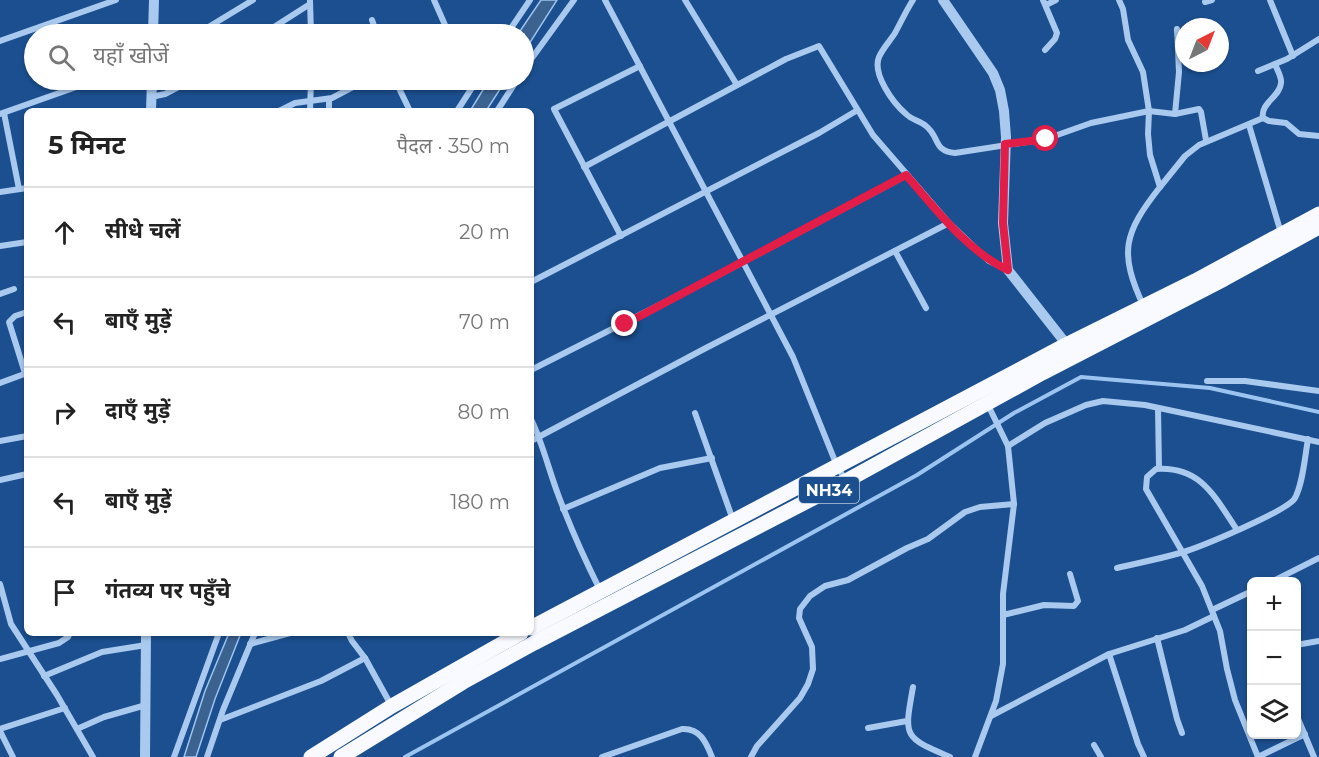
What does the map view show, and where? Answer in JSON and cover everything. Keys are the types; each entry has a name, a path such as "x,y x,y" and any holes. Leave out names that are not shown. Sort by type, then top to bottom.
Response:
{"highway":[{"name":"NH34","path":"341,757 464,681 846,481 991,410 1071,350 1144,307 1319,214"},
{"name":"NH34","path":"534,626 837,466 1071,350 1224,279 1319,227"},
{"path":"320,755 392,706 516,636"}],"street":[{"path":"48,24 116,0"},
{"path":"153,24 154,0"},
{"path":"213,24 253,0"},
{"path":"434,0 443,24"},
{"path":"514,24 530,0"},
{"path":"534,55 574,0"},
{"path":"605,0 793,357 837,466 846,481"},
{"path":"685,0 737,85"},
{"path":"913,0 879,57 878,69 880,76 904,113 928,128 944,151 955,153 1046,139 1091,123 1149,111 1175,114 1201,110 1206,140"},
{"path":"943,0 993,73 1004,111 1003,223 1008,270"},
{"path":"1045,50 1055,39 1057,33 1044,2 1056,0"},
{"path":"1119,0 1123,9 1128,40 1143,72 1149,111 1150,155 1160,187"},
{"path":"1270,0 1293,56"},
{"path":"278,24 310,2"},
{"path":"310,2 311,24"},
{"path":"372,20 373,24"},
{"path":"0,41 24,33"},
{"path":"1258,70 1293,56 1319,39"},
{"path":"584,167 786,59 819,46 856,111 906,175 949,223 989,261 1008,270 1071,350"},
{"path":"1263,118 1263,110 1281,87 1275,64"},
{"path":"621,236 554,109 640,66"},
{"path":"1175,114 1179,72"},
{"path":"19,189 2,113 68,90"},
{"path":"151,90 151,108"},
{"path":"151,97 173,90"},
{"path":"310,108 311,90"},
{"path":"285,108 295,103 329,99 347,90"},
{"path":"400,90 409,108"},
{"path":"460,108 468,90"},
{"path":"499,108 511,90"},
{"path":"329,99 329,108"},
{"path":"534,280 819,133 856,111"},
{"path":"1144,307 1130,270 1128,258 1128,240 1141,212 1185,156 1206,140 1263,118"},
{"path":"1263,118 1286,123 1299,134 1319,136"},
{"path":"1249,125 1282,234"},
{"path":"534,368 743,262 906,175"},
{"path":"0,192 24,188"},
{"path":"534,440 949,223"},
{"path":"0,246 24,242"},
{"path":"895,251 926,308"},
{"path":"0,294 14,289"},
{"path":"24,313 15,316 9,322 24,367"},
{"path":"0,383 24,374"},
{"path":"1207,381 1245,381 1319,392"},
{"path":"1008,446 1045,423 1086,405 1103,401 1158,408 1319,442"},
{"path":"1158,408 1159,468"},
{"path":"975,757 996,701 1003,664 1003,594 1014,504 1008,446 991,410"},
{"path":"695,413 733,522"},
{"path":"534,425 572,532 600,590"},
{"path":"0,441 24,437"},
{"path":"1117,568 1182,552 1237,530 1287,506 1295,499 1308,439"},
{"path":"563,509 646,472 712,458"},
{"path":"1237,530 1202,482 1193,475 1166,468 1156,468 1147,477 1146,489 1202,586 1213,613 1220,631 1235,700 1258,757 1305,734"},
{"path":"0,480 24,475"},
{"path":"751,757 757,746 800,698 808,684 813,669 812,647 799,618 800,609 810,596 825,586 848,580 927,539 965,512 980,507 1014,504"},
{"path":"1281,577 1319,558"},
{"path":"1003,615 1044,605 1071,606 1076,604 1078,601 1070,574"},
{"path":"0,584 11,624 93,757"},
{"path":"990,716 1109,654 1185,630 1247,593"},
{"path":"0,659 59,643 68,636"},
{"path":"145,757 146,636"},
{"path":"174,757 218,636"},
{"path":"207,757 254,636"},
{"path":"250,644 279,636"},
{"path":"350,636 365,658 392,706"},
{"path":"1156,638 1182,733"},
{"path":"1301,644 1319,641"},
{"path":"44,676 95,654 117,648 146,645"},
{"path":"1109,654 1144,757"},
{"path":"220,720 321,681 365,658"},
{"path":"913,687 907,721 910,735 918,743 950,757"},
{"path":"77,729 104,717 146,705"},
{"path":"13,757 0,730 64,708"},
{"path":"868,728 907,721"},
{"path":"1301,725 1314,757"},
{"path":"602,757 682,729 699,733 712,757"},
{"path":"1094,745 1101,757"}],"water":[{"path":"541,0 557,0 534,36 534,24 525,24"},
{"path":"483,90 500,90 488,108 472,108"},
{"path":"228,636 240,636 215,699 196,757 184,757 205,691"}],"waterway":[{"path":"405,757 917,475 1014,413 1081,377 1210,388 1319,412"}],"route":[{"path":"625,324 906,175 949,223 989,261 1008,270 1003,223 1005,144 1046,139"}]}
